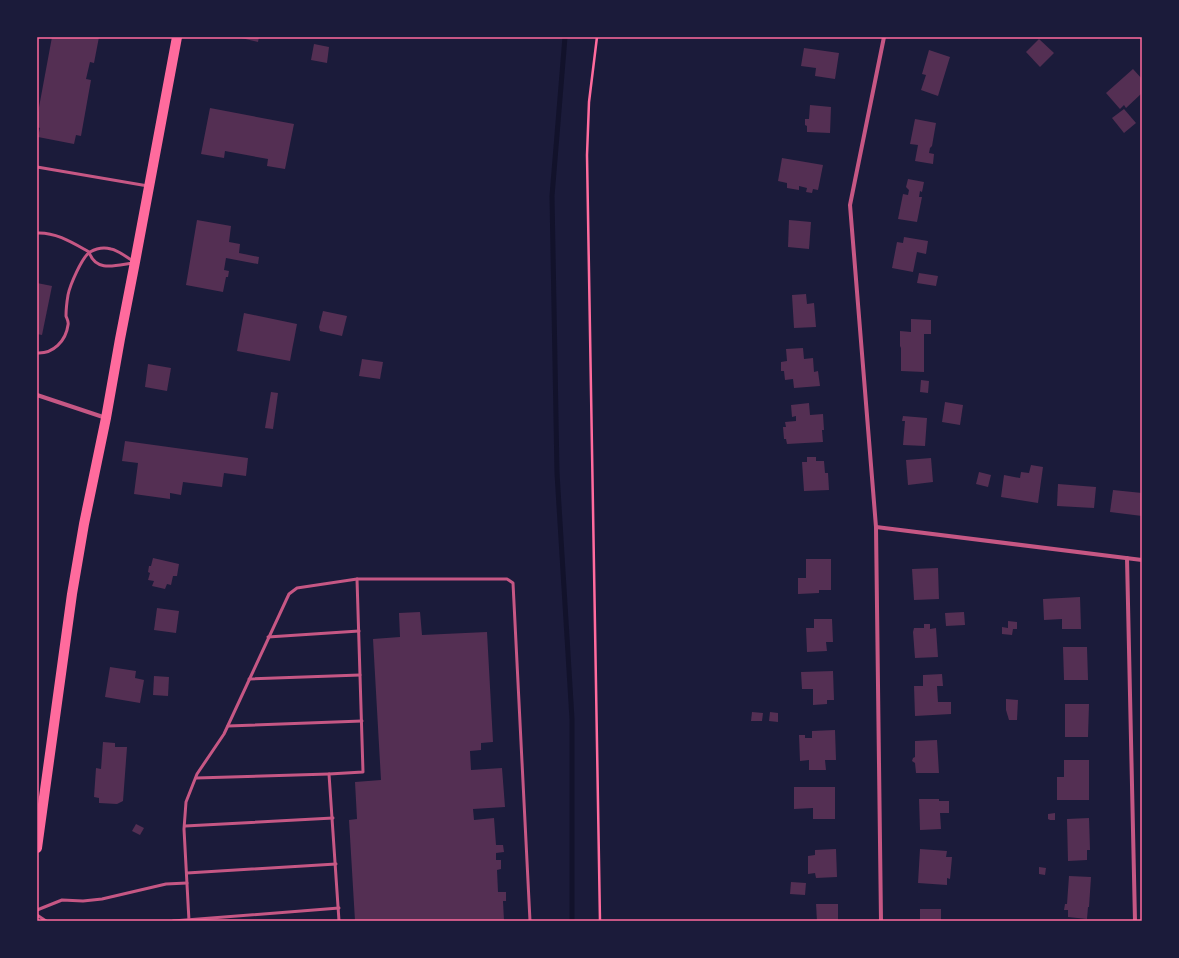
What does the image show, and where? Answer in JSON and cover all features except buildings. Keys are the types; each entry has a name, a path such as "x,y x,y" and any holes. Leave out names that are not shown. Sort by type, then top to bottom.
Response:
{"main road":[{"path":"37,848 72,594 84,524 106,418 177,37"}],"street":[{"path":"881,921 876,527 850,205 884,37"},
{"path":"37,395 106,418"},
{"path":"876,527 1142,560"},
{"path":"1127,558 1135,921"}],"lane":[{"path":"37,167 149,186"},
{"path":"37,233 50,233 68,240 89,252 91,258 96,263 109,267 135,262"},
{"path":"37,353 43,353 56,347 60,344 64,337 68,324 66,316 67,302 71,282 89,252 99,248 112,249 135,262"},
{"path":"196,778 363,772 358,579"},
{"path":"189,920 185,826 186,802 198,774 228,726 268,637 290,594 298,588 358,579 507,579 513,583 530,921"},
{"path":"268,637 359,631"},
{"path":"249,679 360,675"},
{"path":"228,726 362,722"},
{"path":"330,774 339,921"},
{"path":"185,826 333,818"},
{"path":"187,873 336,864"},
{"path":"37,910 62,900 84,901 102,899 166,884 187,883"},
{"path":"173,921 339,908"},
{"path":"37,915 46,921"}],"path":[{"path":"597,37 589,102 587,155 600,921"}],"waterway":[{"path":"565,37 552,196 557,473 572,719 572,921"}]}
